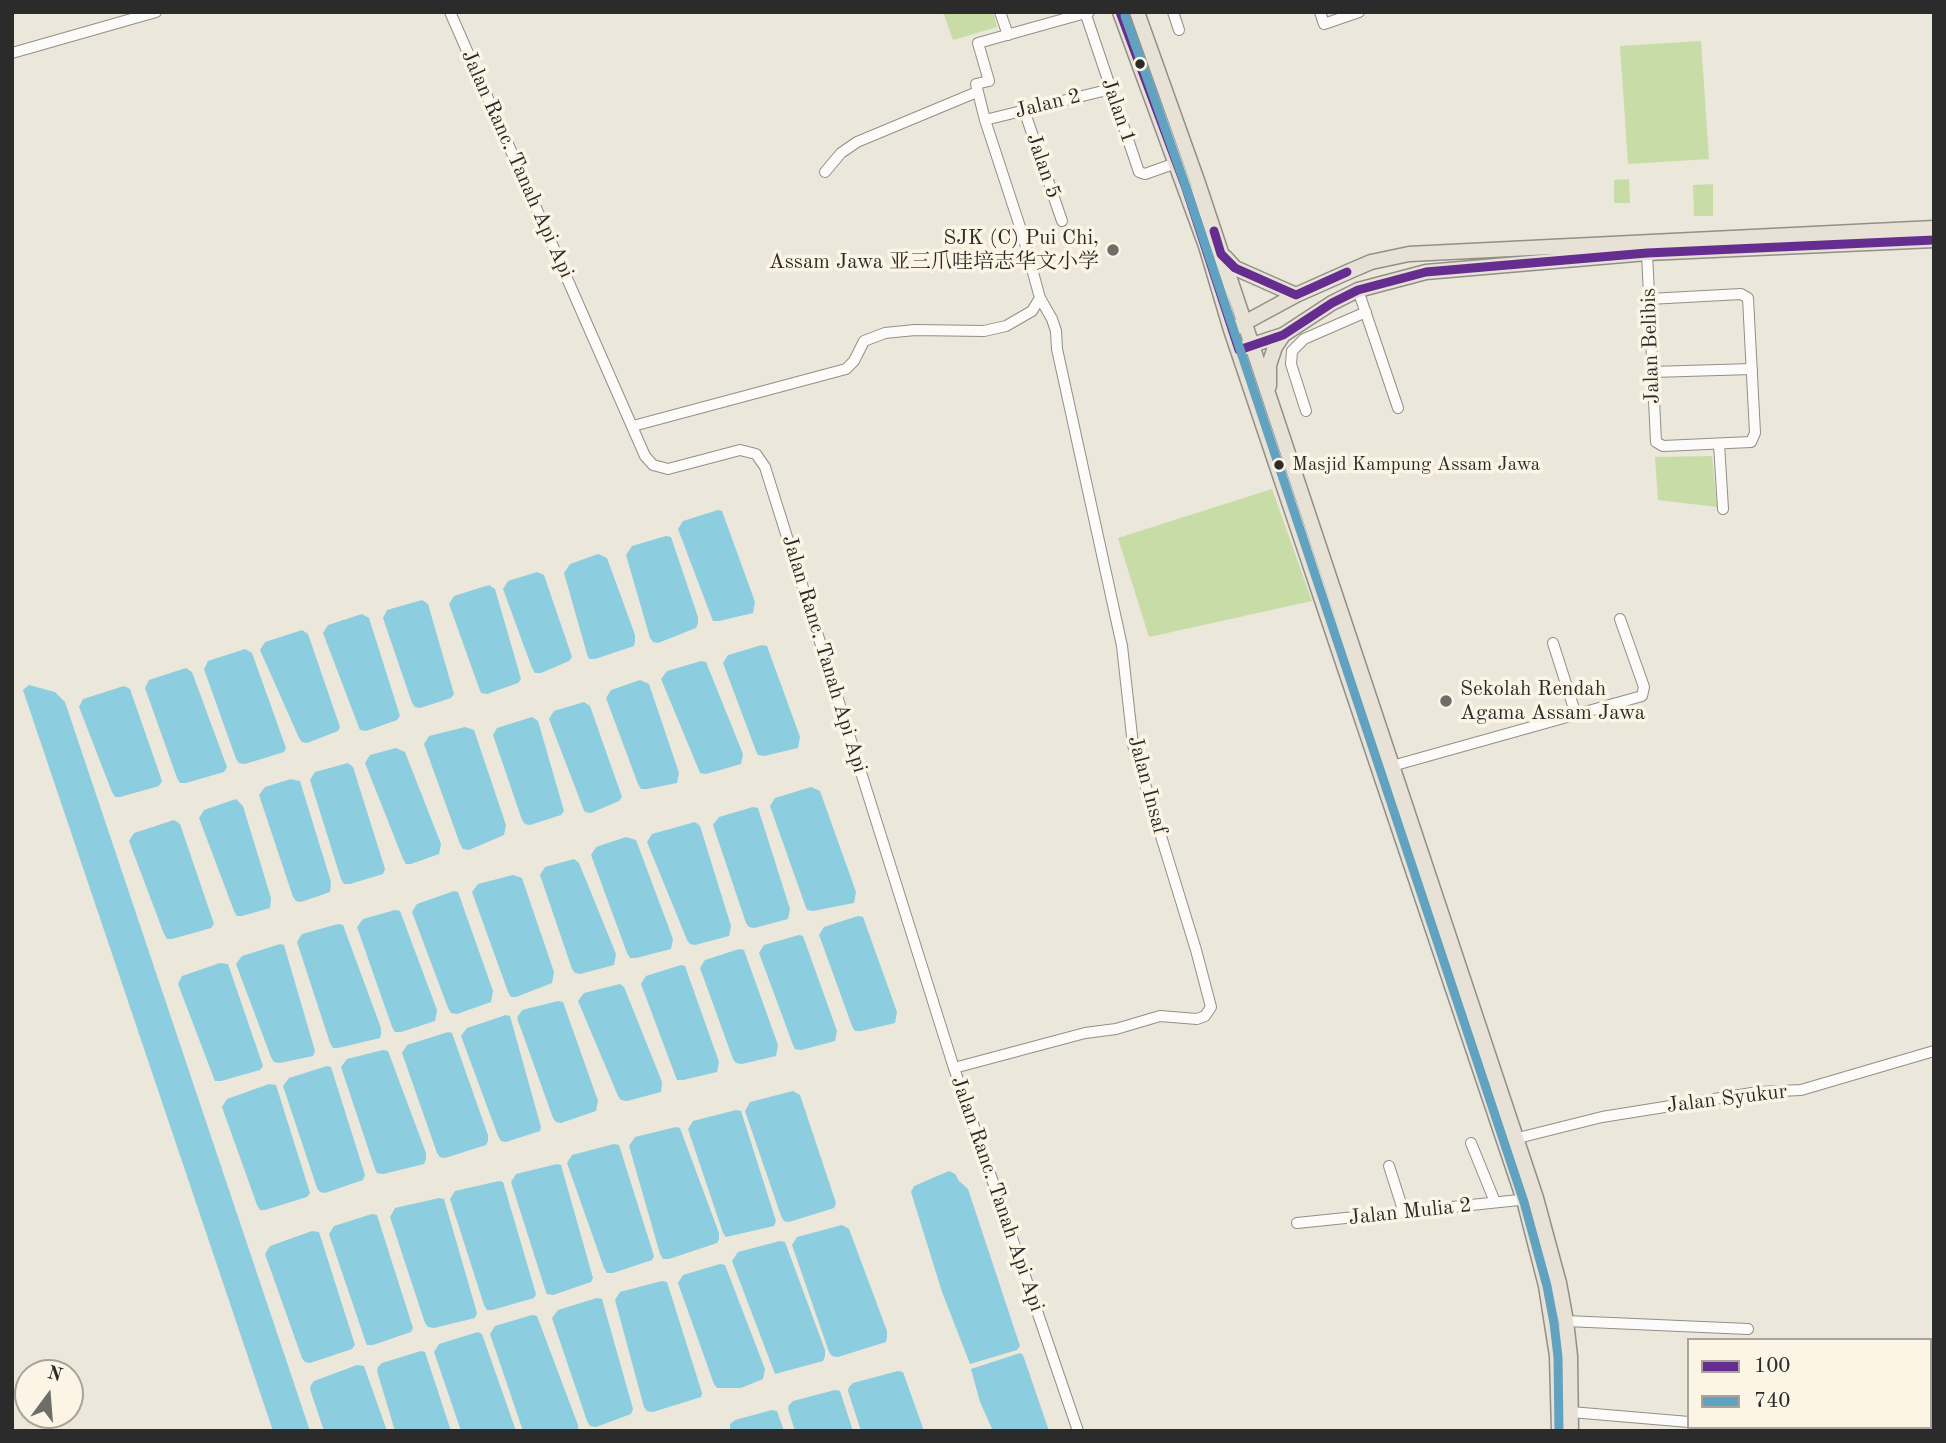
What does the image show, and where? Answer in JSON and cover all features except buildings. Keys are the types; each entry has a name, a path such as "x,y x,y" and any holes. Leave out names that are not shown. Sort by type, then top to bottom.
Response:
{"highway":[{"path":"1120,12 1206,247 1238,323"},
{"path":"1138,12 1221,254 1244,352 1559,1283 1566,1321 1571,1431"},
{"path":"1238,323 1371,262 1409,254 1934,228"},
{"path":"1244,352 1283,335 1332,303 1358,290 1426,272 1647,253 1934,240"},
{"path":"1221,254 1235,268 1296,295"},
{"path":"1270,403 1269,365 1275,347 1283,335"},
{"path":"1244,352 1270,403 1518,1138 1546,1286 1556,1356 1559,1431"}],"street":[{"path":"12,53 156,12"},
{"name":"Jalan Ranc. Tanah Api Api","path":"450,12 648,462 668,469 740,450 756,454 765,467 954,1068 1078,1431"},
{"path":"1000,12 1008,35"},
{"path":"1173,12 1178,30"},
{"path":"1320,12 1324,24 1359,12"},
{"path":"633,426 846,369 854,361 864,341 885,332 984,331 1006,326 1032,311 1040,298 977,92 976,84 989,80 978,43 1086,13"},
{"name":"Jalan 1","path":"1086,13 1139,172 1145,174 1176,163"},
{"name":"Jalan 2","path":"985,120 1111,89"},
{"path":"825,172 841,153 857,142 977,92"},
{"name":"Jalan 5","path":"1024,110 1062,221"},
{"name":"Jalan Belibis","path":"1647,253 1655,439 1657,444 1663,446 1719,444"},
{"path":"1358,290 1398,408"},
{"path":"1649,299 1741,294 1749,301 1755,433 1751,442 1719,444 1723,509"},
{"name":"Jalan Insaf","path":"954,1068 1085,1032 1130,1026 1149,1018 1160,1016 1197,1019 1205,1016 1211,1007 1200,962 1133,745 1122,646 1105,563 1057,349 1056,331 1040,298"},
{"path":"1306,411 1291,364 1292,351 1304,339 1366,312"},
{"path":"1652,372 1752,369"},
{"path":"1392,766 1639,697 1644,687 1620,619"},
{"path":"1553,643 1576,715"},
{"name":"Jalan Syukur","path":"1518,1138 1602,1116 1758,1092 1801,1090 1934,1051"},
{"path":"1471,1143 1495,1202"},
{"path":"1388,1166 1404,1213"},
{"name":"Jalan Mulia 2","path":"1297,1223 1530,1199"},
{"path":"1566,1321 1748,1329"},
{"path":"1571,1412 1687,1422"}],"green space":[{"path":"943,12 993,12 997,27 953,40"},
{"path":"1701,41 1709,159 1628,164 1620,46"},
{"path":"1629,179 1630,203 1614,203 1614,180"},
{"path":"1713,184 1713,216 1694,216 1693,185"},
{"path":"1712,456 1717,507 1658,500 1655,457"},
{"path":"1272,489 1312,601 1149,637 1118,538"}],"water":[{"path":"722,511 755,602 753,613 713,621 678,529 683,521"},
{"path":"671,537 698,623 696,628 658,643 650,638 626,555 632,546"},
{"path":"598,554 607,558 635,641 634,646 589,659 564,573 570,564"},
{"path":"537,572 544,575 572,657 569,661 541,673 535,673 532,668 503,589 508,581"},
{"path":"489,585 495,589 521,679 518,683 487,694 481,693 449,604 454,596"},
{"path":"422,600 428,604 454,694 451,698 420,708 412,703 383,618 387,610"},
{"path":"362,614 369,618 400,716 397,720 366,731 360,730 323,633 328,625"},
{"path":"302,630 308,634 340,727 338,731 307,743 299,738 260,650 265,642"},
{"path":"767,646 800,737 798,748 764,756 758,755 756,751 723,663 728,655"},
{"path":"245,649 252,653 286,748 284,752 245,764 236,759 204,669 208,661"},
{"path":"706,662 743,754 741,764 706,774 700,773 661,679 667,671"},
{"path":"186,668 192,672 227,767 224,772 180,783 145,688 149,680"},
{"path":"640,680 649,684 679,773 677,783 641,789 606,698 611,690"},
{"path":"29,685 55,692 65,702 310,1431 273,1431 23,690"},
{"path":"124,686 130,689 162,781 159,786 115,797 79,707 83,699"},
{"path":"584,702 590,706 622,797 619,801 591,813 585,812 583,808 549,719 554,711"},
{"path":"532,717 538,721 564,811 561,815 530,825 522,820 493,735 497,728"},
{"path":"465,727 474,730 506,825 504,835 469,850 463,849 460,844 424,744 429,736"},
{"path":"396,748 405,752 441,844 439,854 411,864 406,864 403,859 365,763 370,755"},
{"path":"348,763 353,767 385,869 383,874 344,884 310,780 315,772"},
{"path":"291,779 300,781 331,882 330,892 301,902 293,897 259,795 265,787"},
{"path":"811,787 820,791 856,892 854,903 813,911 807,910 770,806 775,798"},
{"path":"236,799 243,806 271,898 270,908 242,916 237,916 234,911 199,818 204,810"},
{"path":"758,808 790,909 788,919 754,928 746,923 713,825 719,817"},
{"path":"174,820 180,824 214,924 211,928 167,939 129,841 134,833"},
{"path":"695,822 700,826 731,926 729,936 695,945 687,940 647,842 652,834"},
{"path":"626,837 636,840 673,939 671,949 636,958 630,958 627,953 591,855 596,847"},
{"path":"574,859 579,863 616,954 614,965 580,974 572,969 540,875 545,867"},
{"path":"513,875 522,878 554,972 552,983 516,997 511,997 508,992 472,892 478,884"},
{"path":"458,892 493,991 491,1002 457,1014 451,1013 448,1008 412,912 417,904"},
{"path":"400,911 437,1010 435,1021 401,1032 395,1032 392,1027 357,927 363,919"},
{"path":"858,916 863,917 897,1012 895,1023 855,1031 819,935 824,927"},
{"path":"343,925 381,1034 380,1038 333,1048 297,942 302,934"},
{"path":"803,936 837,1031 835,1041 801,1050 795,1049 793,1045 759,953 764,945"},
{"path":"284,945 315,1051 313,1056 280,1063 274,1062 271,1057 236,964 242,956"},
{"path":"739,949 744,950 778,1045 776,1056 742,1064 733,1059 700,968 705,960"},
{"path":"220,963 228,964 263,1066 260,1070 215,1081 178,984 182,976"},
{"path":"685,966 719,1062 717,1072 677,1080 641,984 646,976"},
{"path":"620,984 624,987 662,1082 661,1092 627,1101 618,1096 578,1001 584,993"},
{"path":"563,1002 598,1101 596,1111 561,1123 553,1118 517,1018 522,1010"},
{"path":"510,1016 541,1127 540,1131 506,1142 501,1141 498,1136 461,1036 467,1028"},
{"path":"452,1033 488,1141 486,1145 445,1158 437,1153 402,1053 407,1045"},
{"path":"388,1051 426,1159 424,1164 383,1174 377,1173 375,1169 341,1067 347,1059"},
{"path":"331,1067 365,1175 363,1180 325,1193 317,1188 283,1086 289,1078"},
{"path":"269,1084 276,1085 310,1193 307,1197 260,1210 222,1107 227,1099"},
{"path":"793,1091 800,1095 836,1203 834,1208 789,1222 784,1221 781,1216 745,1111 750,1102"},
{"path":"741,1111 776,1221 774,1226 726,1237 688,1129 693,1121"},
{"path":"680,1128 719,1239 717,1243 663,1259 629,1146 635,1137"},
{"path":"619,1145 654,1256 652,1260 607,1273 567,1163 572,1155"},
{"path":"561,1165 593,1278 591,1282 553,1295 547,1294 545,1289 511,1182 516,1174"},
{"path":"949,1171 968,1189 1020,1346 1017,1350 970,1364 942,1292 911,1192 914,1186"},
{"path":"503,1182 536,1294 534,1298 487,1310 450,1199 455,1191"},
{"path":"444,1199 477,1313 475,1318 434,1328 425,1323 390,1217 395,1208"},
{"path":"372,1214 377,1215 413,1328 411,1332 367,1345 329,1234 334,1226"},
{"path":"842,1225 849,1229 887,1337 886,1342 838,1357 829,1352 792,1245 797,1237"},
{"path":"312,1231 319,1232 355,1345 352,1349 310,1363 302,1358 265,1254 270,1246"},
{"path":"785,1242 825,1356 823,1361 775,1374 732,1261 738,1252"},
{"path":"720,1264 725,1265 765,1369 763,1379 741,1388 717,1388 714,1384 678,1283 683,1275"},
{"path":"667,1282 702,1393 701,1397 653,1412 644,1407 615,1300 620,1292"},
{"path":"597,1298 602,1299 633,1409 631,1414 596,1427 590,1426 587,1421 552,1318 558,1310"},
{"path":"532,1315 537,1316 578,1431 523,1431 490,1334 495,1326"},
{"path":"478,1332 482,1334 516,1431 461,1431 434,1352 439,1344"},
{"path":"425,1352 451,1431 395,1431 378,1367 382,1363"},
{"path":"1020,1353 1023,1355 1049,1431 993,1431 980,1402 971,1369"},
{"path":"357,1365 364,1366 387,1431 324,1431 311,1385 314,1381"},
{"path":"903,1372 924,1431 861,1431 849,1387 853,1383"},
{"path":"840,1391 853,1431 795,1431 789,1405 793,1401"},
{"path":"777,1411 784,1431 730,1431 730,1424 735,1420"}],"transit line":[{"name":"100","path":"1120,12 1186,188 1239,350 1283,335 1332,303 1358,290 1426,272 1647,253 1934,240"},
{"name":"740","path":"1125,16 1186,187 1524,1202 1547,1286 1554,1323 1558,1357 1559,1431"},
{"name":"100","path":"1214,231 1221,254 1235,268 1296,295 1347,272"}],"place":[{"name":"SJK (C) Pui Chi, Assam Jawa 亚三爪哇培志华文小学","path":"1113,250"},
{"name":"Masjid Kampung Assam Jawa","path":"1279,465"},
{"name":"Sekolah Rendah Agama Assam Jawa","path":"1446,701"}]}
